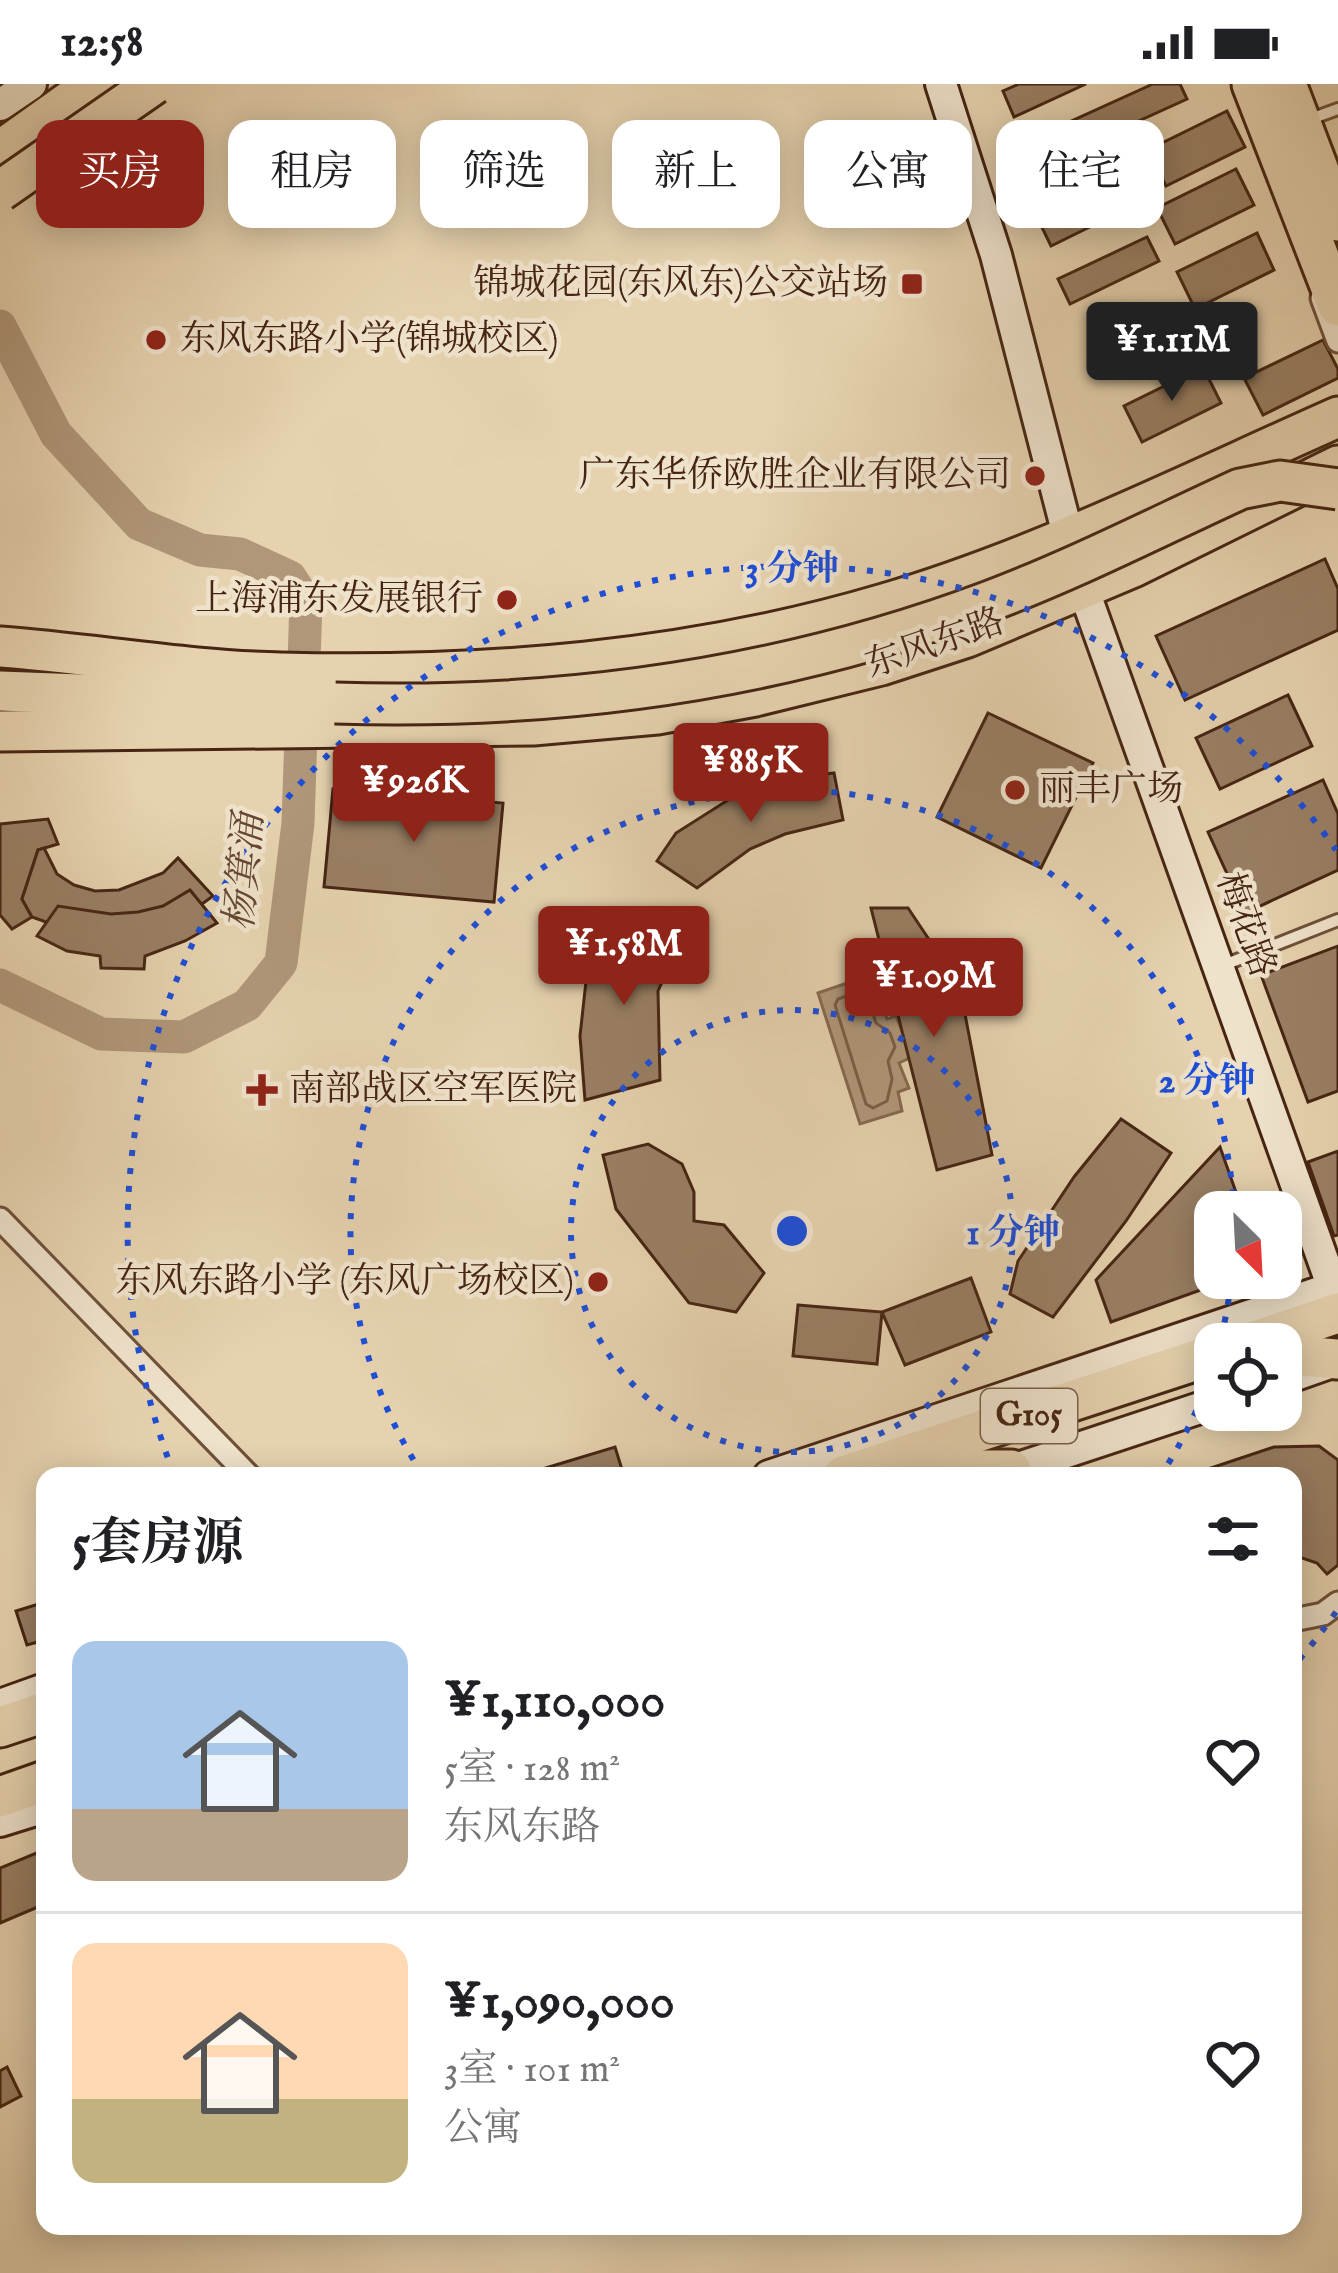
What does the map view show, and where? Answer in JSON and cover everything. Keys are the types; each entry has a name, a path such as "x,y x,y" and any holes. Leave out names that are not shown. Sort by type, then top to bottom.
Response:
{"highway":[{"path":"0,151 94,84"},
{"path":"0,191 154,84"},
{"path":"1252,84 1338,306"},
{"path":"1282,84 1338,221"},
{"name":"东风东路","path":"277,673 519,669 685,649 888,603 1068,535 1338,417"},
{"name":"东风东路","path":"306,726 533,725 697,708 790,689 967,637 1084,588 1338,466"},
{"path":"0,694 411,705 528,701 642,689 766,667 944,617 1088,561 1240,489 1280,481 1338,489"},
{"path":"0,647 277,673"},
{"path":"0,731 306,726"},
{"path":"1285,1323 1336,1296"},
{"path":"1302,1355 1338,1337"},
{"path":"1302,1362 1338,1359"},
{"name":"G105","path":"870,1467 1194,1361"},
{"name":"G105","path":"946,1467 1194,1385"},
{"path":"0,1727 36,1715"},
{"path":"0,1750 36,1738"},
{"path":"0,1773 36,1759"},
{"path":"0,1797 36,1784"}],"main road":[{"path":"0,138 74,84"},
{"path":"0,167 119,84"},
{"name":"东风东路","path":"0,675 277,673"},
{"name":"东风东路","path":"0,694 306,726"}],"street":[{"path":"0,105 31,84"},
{"path":"0,206 80,154 173,84"},
{"path":"940,84 991,235 1068,535"},
{"path":"1240,84 1338,341"},
{"path":"1264,84 1338,275"},
{"path":"1282,84 1338,239"},
{"path":"1303,84 1338,174"},
{"name":"梅花路","path":"1084,588 1336,1296"},
{"path":"0,1220 240,1467"},
{"path":"797,1467 1336,1296"},
{"path":"1020,1467 1194,1410"},
{"path":"1302,1618 1323,1614 1338,1603"},
{"path":"0,1705 36,1692"},
{"path":"0,1821 36,1810"}],"lane":[{"path":"1316,117 1338,109"},
{"path":"1219,968 1338,920"}],"water":[{"path":"862,978 866,989 877,984 887,1019 896,1016 912,1057 899,1063 909,1088 898,1092 902,1111 860,1124 818,993"}],"building":[{"path":"1019,84 1086,84 1014,117 1003,91"},
{"path":"1153,84 1180,84 1187,99 1141,120 1074,120"},
{"path":"1227,111 1245,147 1166,186 1164,142"},
{"path":"1236,169 1254,205 1175,244 1164,222 1164,205"},
{"path":"1042,228 1087,228 1051,246"},
{"path":"1257,233 1274,270 1195,309 1177,272"},
{"path":"1147,237 1159,261 1070,304 1058,279"},
{"path":"1323,340 1338,378 1263,415 1244,378"},
{"path":"1203,367 1221,403 1142,442 1124,406"},
{"path":"1325,559 1338,589 1338,630 1185,700 1156,636"},
{"path":"1288,695 1312,746 1220,789 1196,738"},
{"name":"丽丰广场","path":"988,713 1093,763 1041,868 937,817"},
{"path":"834,773 843,820 785,834 750,849 697,888 657,861 676,833 728,800 795,778"},
{"path":"1323,780 1338,814 1338,870 1245,913 1208,832"},
{"path":"333,789 503,803 494,902 324,887"},
{"path":"48,819 58,844 38,850 22,899 32,917 12,929 0,915 0,824"},
{"path":"44,848 57,874 95,891 119,890 163,873 178,858 213,896 180,920 149,932 101,935 46,922 32,917 22,899 38,850"},
{"path":"190,890 217,923 145,956 144,969 101,968 100,956 67,951 37,936 58,906 111,914 138,912 163,906"},
{"path":"871,908 908,908 964,1009 992,1155 937,1170"},
{"path":"620,912 680,942 658,991 660,1080 585,1100 580,1036 588,963"},
{"path":"1338,946 1338,1091 1308,1102 1261,975"},
{"path":"1121,1119 1171,1153 1053,1317 1010,1294 1018,1261 1074,1177"},
{"path":"648,1144 682,1164 694,1192 694,1221 724,1225 764,1273 736,1312 689,1303 616,1209 603,1155"},
{"path":"1220,1147 1236,1191 1194,1191 1194,1292 1111,1322 1096,1280"},
{"path":"1338,1151 1338,1235 1334,1236 1308,1162"},
{"path":"971,1278 991,1332 905,1365 882,1312"},
{"path":"798,1305 882,1312 877,1364 793,1356"},
{"path":"1319,1446 1338,1460 1338,1565 1327,1574 1317,1563 1302,1558 1302,1467 1214,1467 1274,1447"},
{"path":"615,1447 621,1467 549,1467"},
{"path":"36,1605 36,1642 27,1645 16,1611"},
{"path":"36,1853 36,1908 0,1923 0,1868"},
{"path":"7,2067 21,2096 0,2107 0,2071"}],"waterway":[{"name":"杨箕涌","path":"0,326 56,434 139,524 200,550 240,554 290,577 306,602 304,661"},
{"name":"杨箕涌","path":"0,985 101,1034 184,1037 247,1005 281,963 298,823 302,704"}],"place":[{"name":"锦城花园(东风东)公交站场","path":"912,284"},
{"name":"东风东路小学(锦城校区)","path":"156,340"},
{"name":"广东华侨欧胜企业有限公司","path":"1035,476"},
{"name":"上海浦东发展银行","path":"507,600"},
{"name":"丽丰广场","path":"1015,790"},
{"name":"南部战区空军医院","path":"262,1090"},
{"name":"东风东路小学 (东风广场校区)","path":"598,1282"}]}
